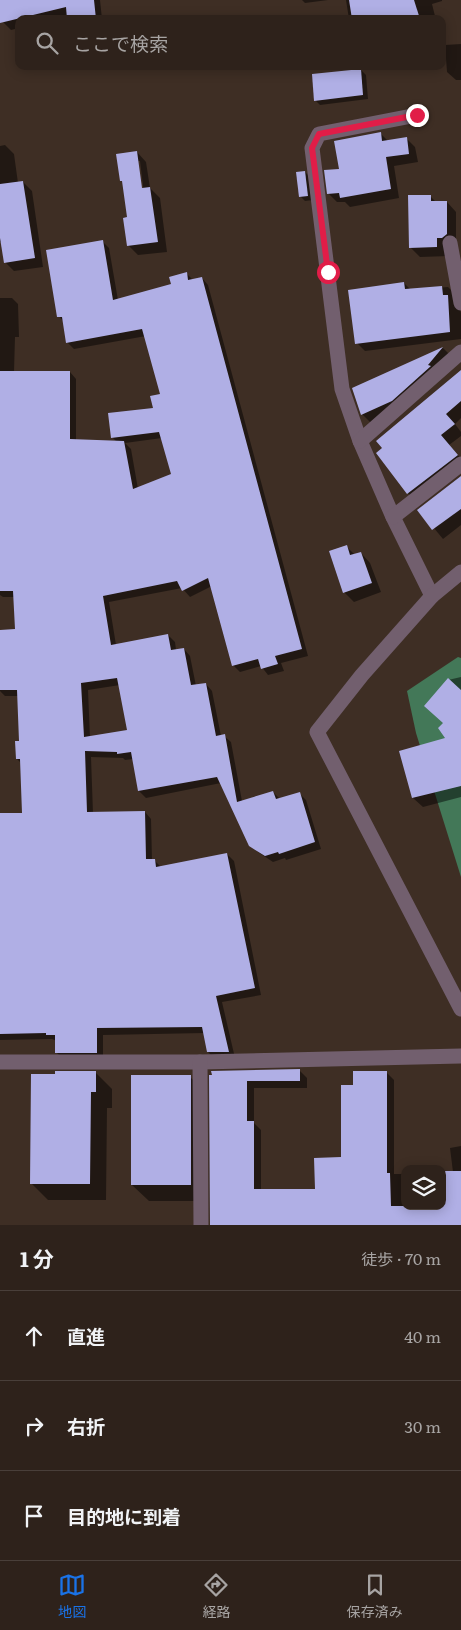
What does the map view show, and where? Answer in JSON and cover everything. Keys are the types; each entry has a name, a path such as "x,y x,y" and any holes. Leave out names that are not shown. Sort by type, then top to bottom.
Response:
{"street":[{"path":"417,115 319,134 312,148 342,389 360,441 393,517 432,596"},
{"path":"450,243 461,303"},
{"path":"360,441 461,352"},
{"path":"393,517 461,464"},
{"path":"461,572 432,596 362,675 317,732 461,1009"},
{"path":"0,1062 200,1062 461,1056"},
{"path":"200,1062 201,1225"}],"green space":[{"path":"458,657 461,658 461,877 416,733 407,691"}],"building":[{"path":"0,0 94,0 96,15 67,15 66,7 33,15 15,15 15,19 0,23"},
{"path":"349,0 414,0 419,15 351,15"},
{"path":"361,70 363,95 314,101 312,74"},
{"path":"381,132 382,141 407,137 409,154 386,157 391,189 340,198 339,193 327,194 324,170 339,169 334,141"},
{"path":"137,151 142,188 150,187 158,242 127,246 123,218 127,217 116,154"},
{"path":"305,171 308,196 299,197 296,172"},
{"path":"23,181 35,258 4,263 0,238 0,184"},
{"path":"408,195 431,195 431,201 447,201 447,234 442,238 437,238 437,247 409,248"},
{"path":"103,240 113,300 171,284 169,277 187,272 188,280 202,277 302,649 275,656 278,664 261,669 258,659 232,666 208,578 182,591 177,581 103,596 111,645 168,634 171,650 184,648 191,685 206,683 216,736 225,734 237,802 273,791 276,799 300,792 315,842 279,854 278,852 265,856 249,846 217,777 138,791 131,752 117,754 117,752 85,751 87,812 145,811 146,859 155,859 156,867 227,853 255,988 216,996 229,1052 207,1052 202,1027 97,1028 97,1053 55,1053 55,1035 46,1035 46,1033 0,1034 0,813 22,813 20,759 16,759 15,741 19,741 17,690 0,690 0,630 15,629 13,591 0,591 0,371 70,371 70,439 124,441 133,489 171,474 159,432 111,438 108,413 153,408 150,396 160,394 142,329 66,343 62,317 57,317 46,250","holes":["117,678 127,730 84,737 81,683"]},
{"path":"404,282 405,289 442,286 443,295 448,295 450,332 355,344 348,290"},
{"path":"443,347 428,365 431,366 392,401 361,415 352,388"},
{"path":"461,370 461,401 446,414 455,424 441,435 458,455 407,494 376,453 382,448 376,441"},
{"path":"461,476 461,509 432,530 417,510"},
{"path":"347,545 350,555 361,552 372,583 343,593 329,551"},
{"path":"448,678 461,690 461,786 412,798 399,751 445,738 438,728 443,723 424,706"},
{"path":"300,1069 300,1081 247,1081 247,1121 254,1121 254,1189 315,1189 314,1158 341,1157 341,1085 353,1085 353,1071 387,1071 387,1173 390,1173 391,1206 401,1206 401,1210 446,1210 446,1171 461,1171 461,1225 210,1225 209,1075 212,1075 211,1071"},
{"path":"55,1071 96,1071 96,1092 91,1092 90,1184 30,1184 31,1074 55,1074"},
{"path":"131,1075 191,1075 191,1185 131,1185"}],"route":[{"path":"328,272 312,148 319,134 417,115"}]}
